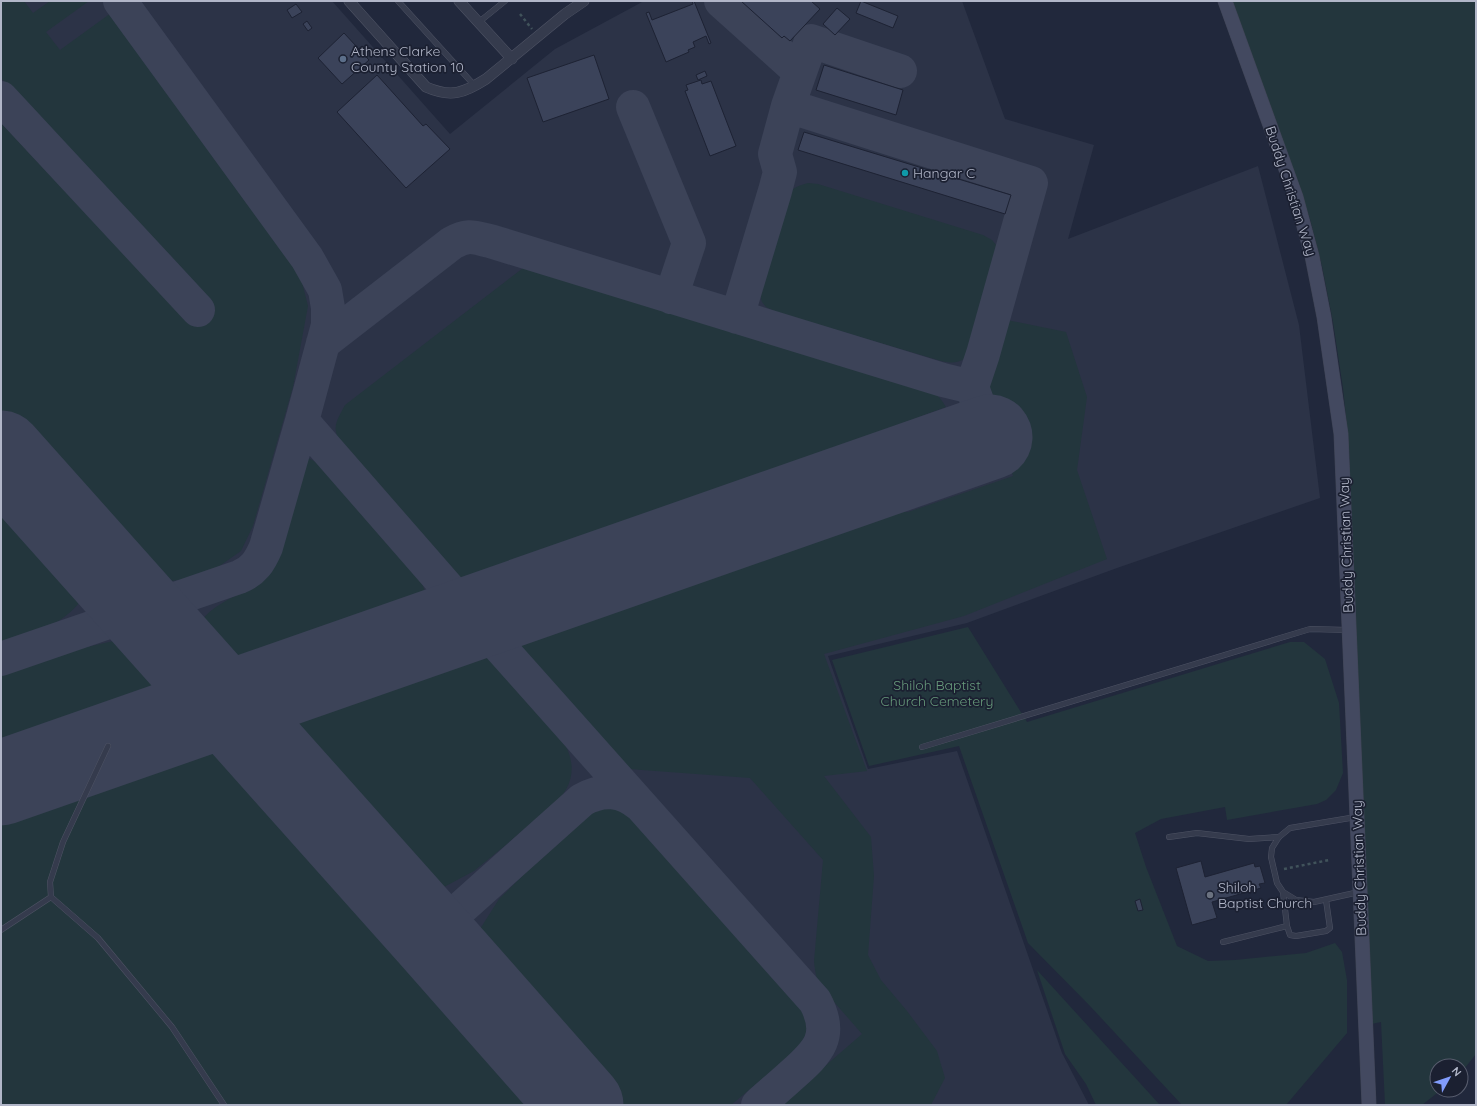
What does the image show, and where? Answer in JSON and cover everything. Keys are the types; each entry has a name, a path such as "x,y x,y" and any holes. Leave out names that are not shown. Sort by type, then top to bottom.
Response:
{"street":[{"path":"349,1 426,87 439,93 457,93 475,86 486,79 565,14 584,1"},
{"path":"460,1 512,58"},
{"name":"Buddy Christian Way","path":"1225,1 1296,197 1312,256 1334,376 1341,434 1369,1105"}],"lane":[{"path":"398,1 475,86"},
{"path":"479,22 505,1"},
{"path":"922,748 1310,629 1349,630"},
{"path":"108,746 63,842 50,882 51,897 98,938 172,1026 224,1105"},
{"path":"1357,816 1290,828 1278,837 1272,848 1271,857 1277,883 1283,892 1296,900 1314,902 1360,892"},
{"path":"1169,837 1197,833 1249,839 1278,837"},
{"path":"1283,892 1286,926 1290,935 1296,936 1326,931 1330,928 1326,900"},
{"path":"1,930 51,897"},
{"path":"1223,942 1286,926"}],"path":[{"path":"520,14 531,27"},
{"path":"1284,869 1329,860"}],"shaded area":[{"path":"1,1 332,1 450,134 555,49 644,1 962,1 1005,119 1094,145 1068,239 1258,166 1299,325 1320,498 1117,568 967,623 828,656 868,769 957,751 1062,1053 1089,1105 1,1105"}],"green space":[{"path":"1,1 24,1 33,13 50,1 89,1 46,32 60,50 111,13 301,278 308,306 293,387 253,526 241,551 211,572 187,579 155,583 1,411 1,123 189,323 211,302 1,78"},
{"path":"1231,1 1476,1 1476,1054 1469,1063 1469,1058 1429,1058 1429,1098 1431,1098 1422,1105 1385,1105 1381,1022 1371,1024 1349,447 1343,388 1333,322 1322,266 1310,219"},
{"path":"808,183 818,184 983,235 992,240 997,246 1002,261 976,348 972,352 960,361 941,361 776,312 766,307 762,302 757,281 782,201 793,189"},
{"path":"527,265 724,325 726,323 915,378 932,390 946,407 881,431 860,453 471,589 466,587 345,450 336,432 336,423 345,405"},
{"path":"1002,319 1066,332 1087,397 1077,470 1107,559 964,616 824,654 867,771 824,776 871,837 874,876 868,955 881,980 907,1011 937,1051 945,1078 931,1105 780,1105 862,1034 821,987 816,975 814,961 823,860 750,778 630,769 625,766 518,647 515,641 515,633 870,510 908,512 1013,476 983,387 983,382"},
{"path":"305,458 314,461 327,473 421,580 425,592 423,605 232,670 199,631 201,622 215,607 258,583 265,578 272,569 277,560 302,462"},
{"path":"1,497 86,592 79,603 60,620 49,627 1,647"},
{"name":"Shiloh Baptist Church Cemetery","path":"968,627 1027,722 1290,642 1304,642 1325,659 1339,703 1343,773 1336,790 1326,800 1317,804 1227,820 1225,807 1161,819 1135,833 1146,867 1177,946 1208,961 1235,960 1306,953 1335,943 1342,952 1347,980 1347,1033 1286,1105 1182,1105 1090,1006 1028,943 959,746 869,766 832,660"},
{"path":"118,640 128,640 171,691 1,751 1,673 78,649"},
{"path":"478,645 560,736 570,755 571,773 569,782 560,799 552,807 474,871 444,887 431,892 273,717"},
{"path":"214,737 542,1105 1,1105 1,812"},
{"path":"608,805 624,809 628,813 803,1010 809,1021 808,1036 797,1050 731,1105 619,1105 473,940 499,899 573,826 592,810 600,806"},
{"path":"1037,970 1160,1105 1096,1105 1086,1084 1065,1054"}],"building":[{"path":"692,1 694,1 711,43 709,44 706,36 693,42 695,47 688,50 689,52 666,62 646,13 649,12 652,20 693,4"},
{"path":"741,1 811,1 820,9 790,41 784,36 782,38"},
{"path":"861,1 898,16 893,28 856,13"},
{"path":"296,4 302,12 292,18 287,10"},
{"path":"837,8 850,19 835,35 823,24"},
{"path":"307,21 312,28 308,31 303,24"},
{"name":"Athens Clarke County Station 10","path":"344,33 369,60 342,84 318,58"},
{"path":"594,55 609,99 543,122 527,78"},
{"path":"824,65 903,90 896,115 816,90"},
{"path":"705,71 707,76 698,80 696,75"},
{"path":"377,75 423,126 426,124 450,149 406,188 337,112"},
{"path":"701,80 702,84 711,81 736,146 710,156 685,91 688,90 686,85"},
{"name":"Hangar C","path":"804,132 1011,195 1005,214 798,150"},
{"name":"Shiloh Baptist Church","path":"1201,861 1205,877 1254,863 1255,867 1260,866 1265,883 1259,884 1261,888 1212,902 1217,918 1192,925 1176,868"},
{"path":"1140,899 1143,910 1138,911 1135,901"}],"taxiway":[{"path":"1,659 239,577 253,569 266,547 328,325 328,308 325,290 307,258 120,1"},
{"path":"721,1 800,72"},
{"path":"788,106 811,41 900,71"},
{"path":"1,98 198,310"},
{"path":"737,317 780,172 775,154 788,106 1031,183 983,354 972,387"},
{"path":"633,107 689,243 671,297"},
{"path":"323,343 452,243 462,238 471,237 490,241 943,380 972,387 990,437"},
{"path":"302,421 473,617 815,1001 821,1013 823,1024 823,1034 816,1050 802,1066 758,1105"},
{"path":"431,935 582,800 597,794 612,792 626,796 640,805"}],"runway":[{"path":"1,783 990,437"},
{"path":"1,453 581,1105"}],"place":[{"name":"Athens Clarke County Station 10","path":"343,59"},
{"name":"Hangar C","path":"905,173"},
{"name":"Shiloh Baptist Church","path":"1210,895"}]}
